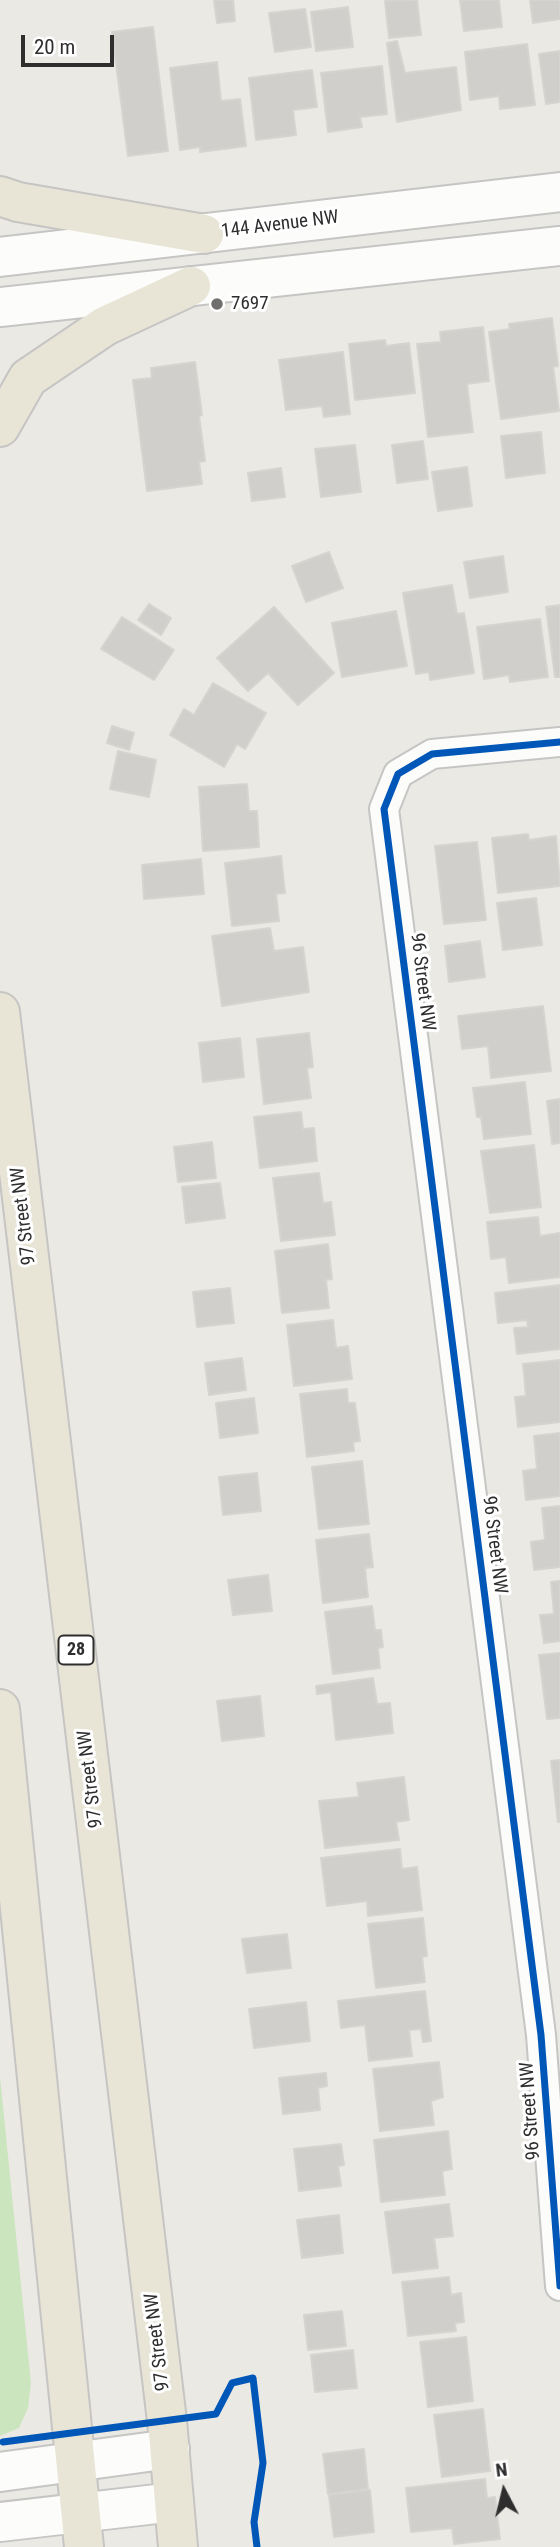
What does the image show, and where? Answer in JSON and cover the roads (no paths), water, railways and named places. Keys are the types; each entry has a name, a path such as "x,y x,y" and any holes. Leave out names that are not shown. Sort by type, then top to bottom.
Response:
{"main road":[{"path":"0,196 18,202 204,234"},
{"path":"0,427 28,378 105,326 191,286"},
{"name":"97 Street NW","path":"0,1012 170,2449 178,2547"},
{"path":"0,1709 83,2530"}],"street":[{"name":"144 Avenue NW","path":"0,257 560,192"},
{"path":"0,307 560,246"},
{"name":"96 Street NW","path":"560,741 432,754 398,774 384,809 550,2034 560,2286"},
{"path":"0,2472 170,2449"},
{"path":"0,2522 83,2530 174,2502"}],"place":[{"name":"7697","path":"217,304"}]}
